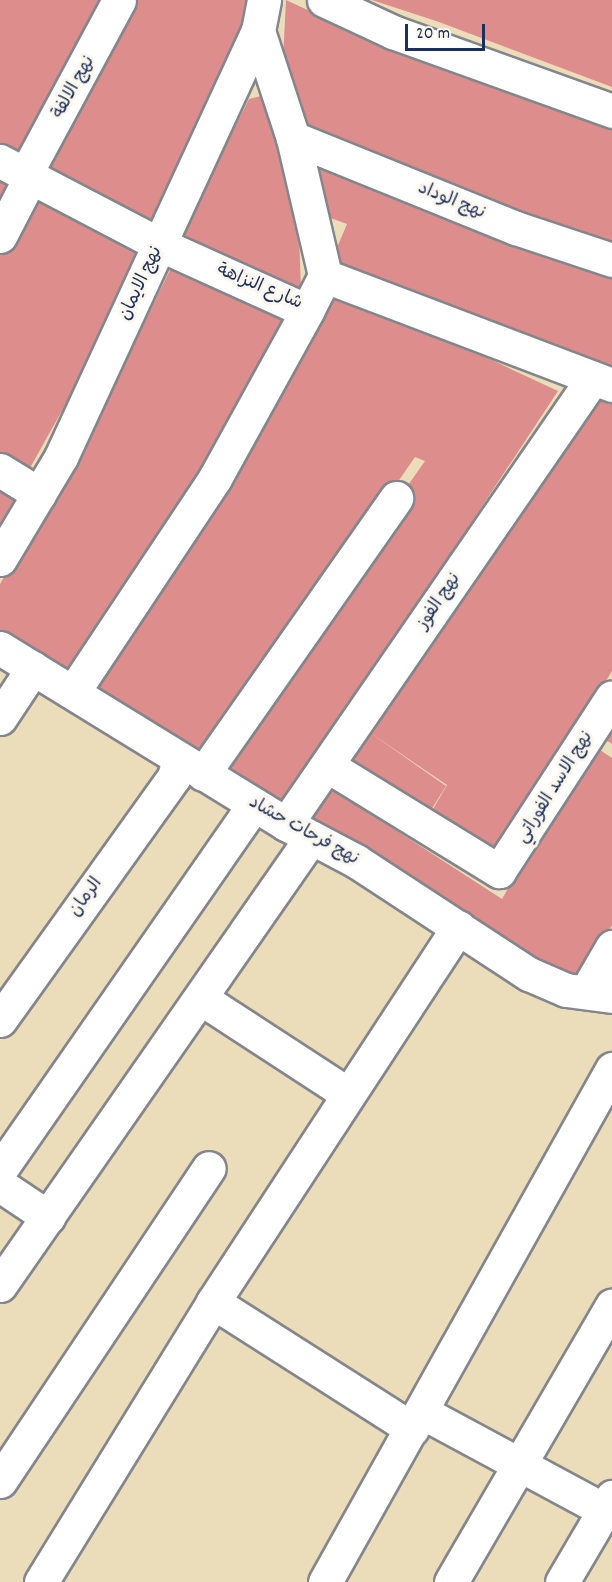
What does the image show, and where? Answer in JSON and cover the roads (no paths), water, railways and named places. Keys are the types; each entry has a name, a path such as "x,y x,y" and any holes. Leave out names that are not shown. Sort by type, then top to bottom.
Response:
{"street":[{"name":"نهج الالفة","path":"0,236 19,170 119,0"},
{"path":"324,0 393,32 612,111"},
{"path":"261,15 325,276 603,382"},
{"name":"نهج الايمان","path":"0,559 39,494 161,245 261,15"},
{"name":"نهج الوداد","path":"293,138 516,228 612,260"},
{"name":"شارع النزاهة","path":"19,170 161,245 307,311 325,276"},
{"path":"73,692 215,478 307,311"},
{"name":"نهج الفوز","path":"0,1285 202,999 298,831 328,766 603,382"},
{"path":"0,470 39,494"},
{"name":"الرمان","path":"0,1020 185,770 396,498"},
{"name":"نهج فرحات حشاد","path":"0,648 73,692 185,770 254,805 550,985 599,993"},
{"path":"0,718 33,668"},
{"name":"نهج الاسد الفوراتي","path":"328,766 494,871 508,865 600,746 612,697"},
{"path":"0,1170 254,805"},
{"path":"41,1582 213,1302 458,927"},
{"path":"599,993 612,947"},
{"path":"202,999 348,1094"},
{"path":"325,1582 612,1069"},
{"path":"0,1481 209,1168"},
{"path":"0,1185 48,1217"},
{"path":"213,1302 417,1420 608,1503 562,1582"},
{"path":"451,1582 612,1305"}]}
